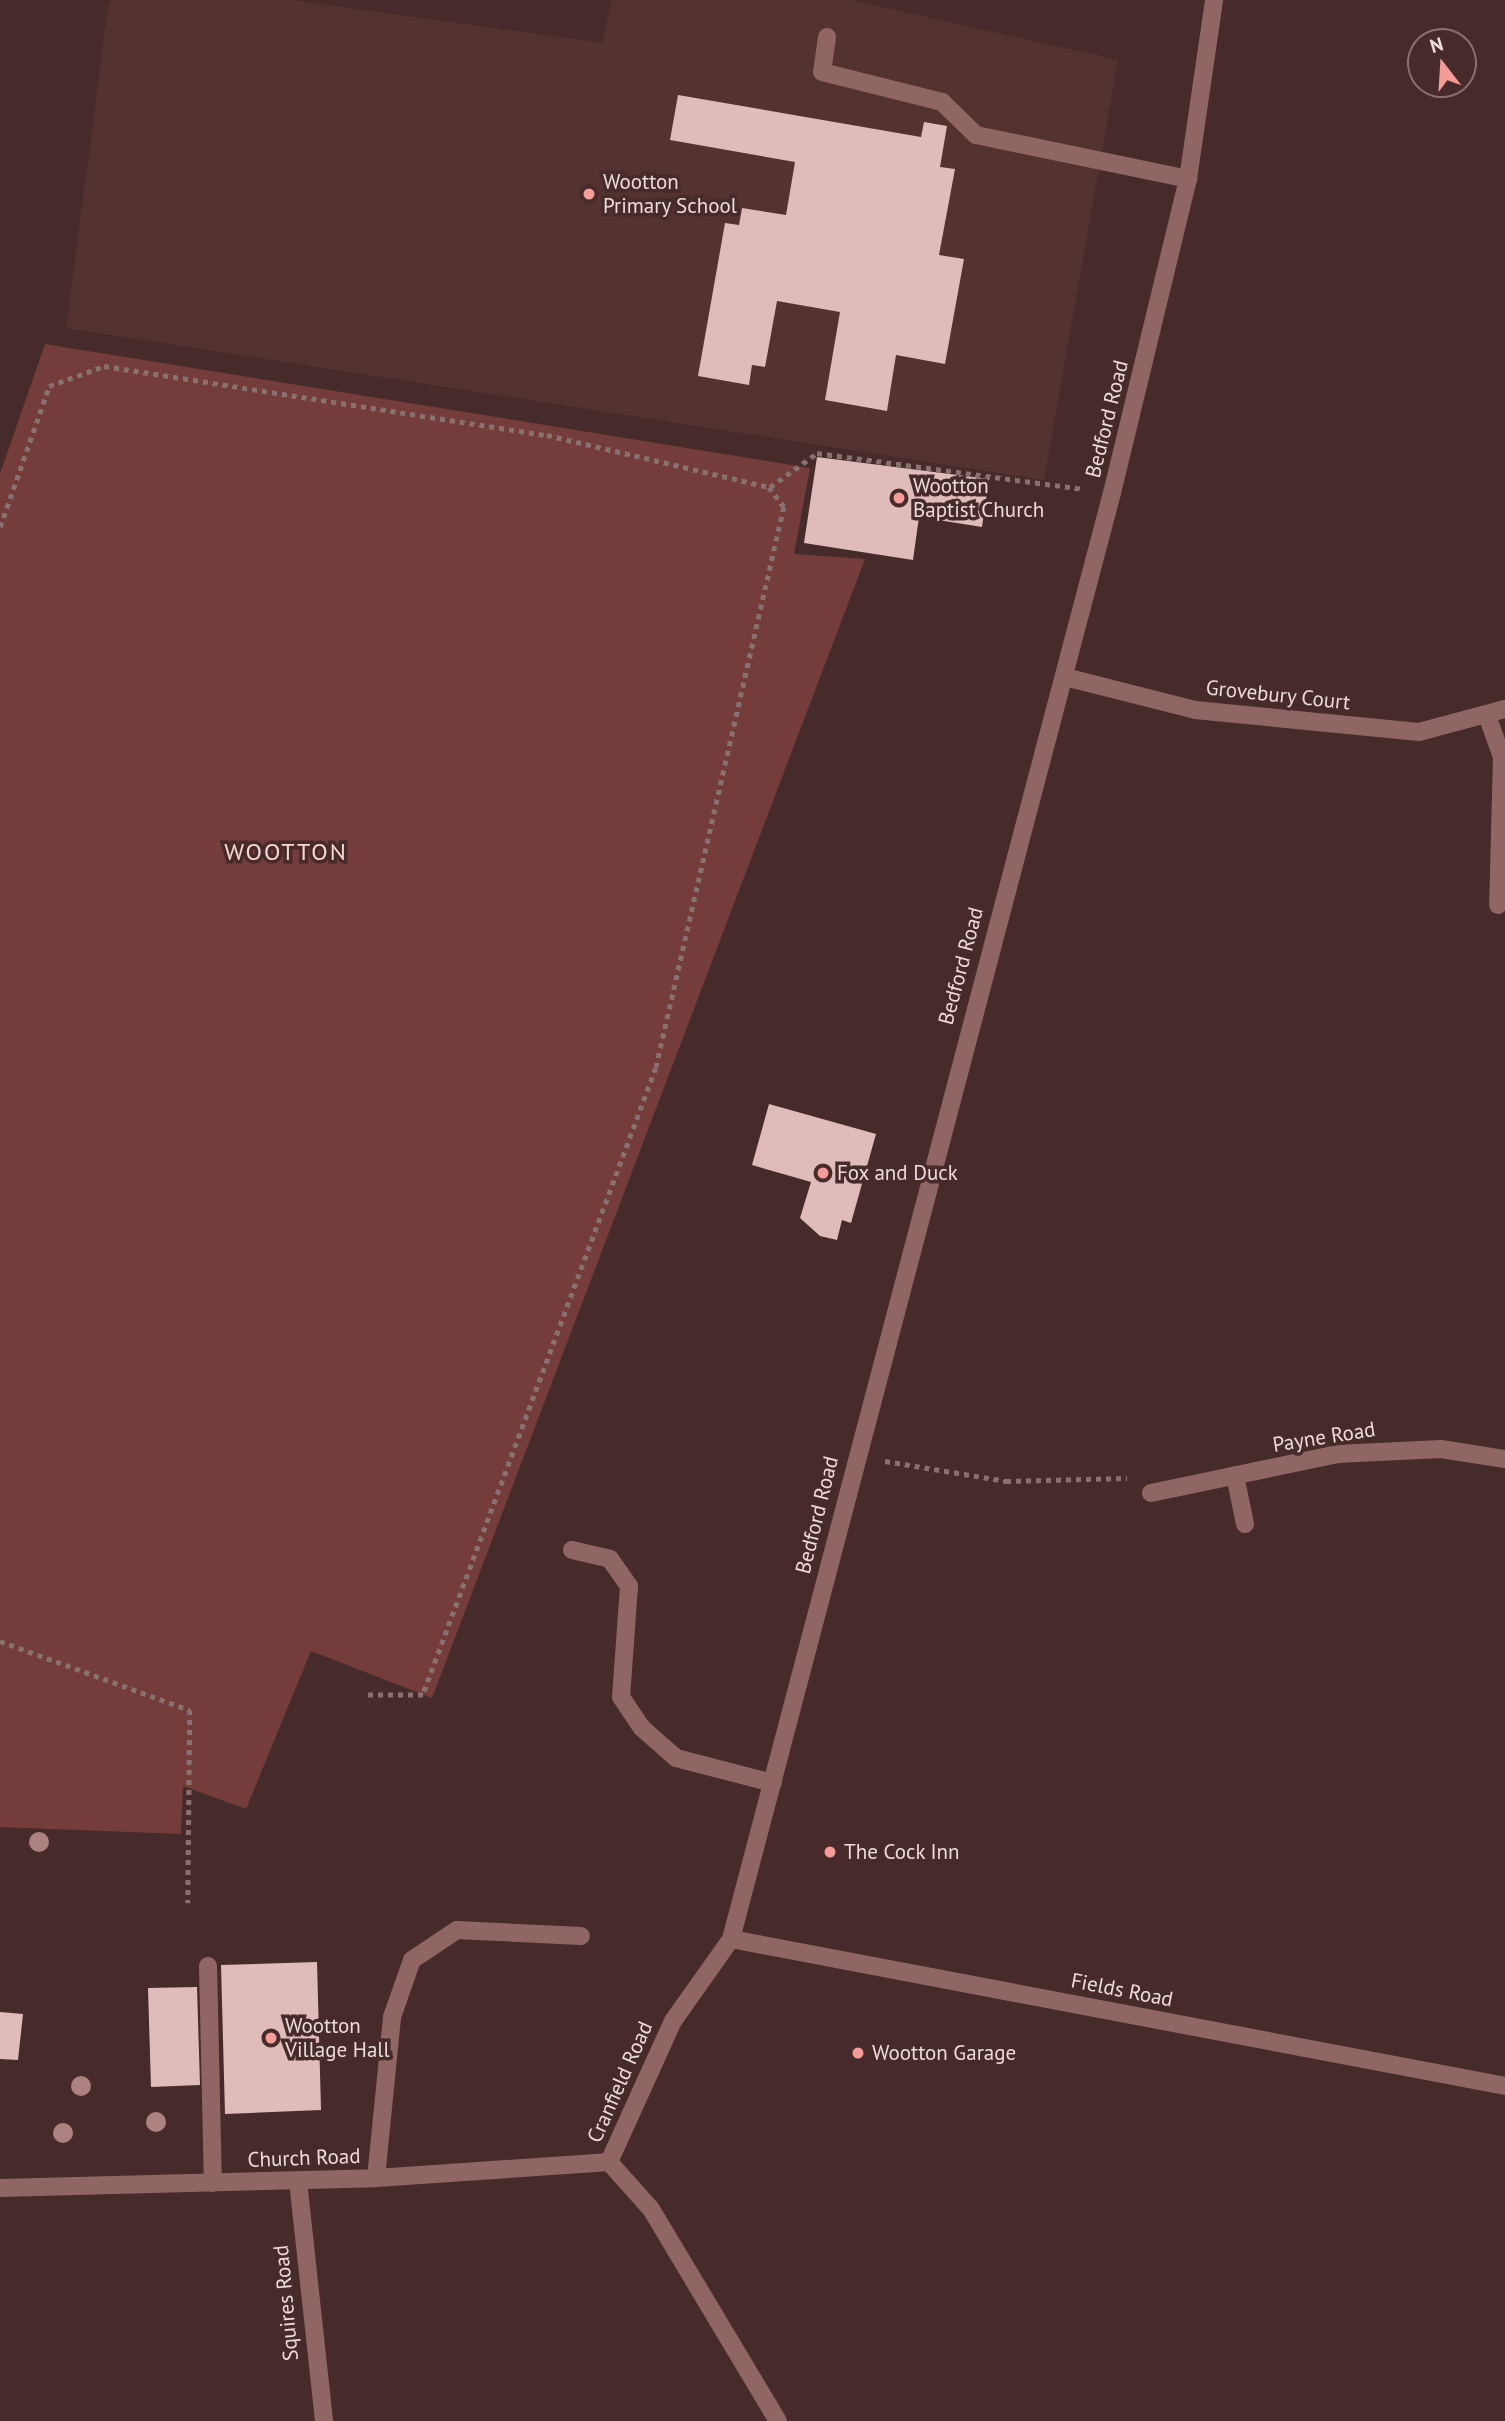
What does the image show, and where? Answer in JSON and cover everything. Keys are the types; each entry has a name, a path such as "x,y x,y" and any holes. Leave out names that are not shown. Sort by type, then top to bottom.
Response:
{"street":[{"name":"Bedford Road","path":"731,1939 855,1457 1112,493 1188,179 1214,0"},
{"path":"827,37 822,72 942,102 976,135 1188,179"},
{"name":"Grovebury Court","path":"1065,677 1195,709 1419,732 1488,718 1505,709"},
{"path":"1488,718 1502,757 1498,905"},
{"name":"Payne Road","path":"1151,1493 1235,1475 1390,1450 1505,1459"},
{"path":"1235,1475 1245,1524"},
{"path":"572,1550 610,1559 629,1586 621,1697 642,1728 676,1758 773,1783"},
{"path":"376,2179 392,2017 412,1960 457,1930 581,1936"},
{"name":"Fields Road","path":"731,1939 1505,2086"},
{"name":"Cranfield Road","path":"731,1939 673,2021 609,2162 651,2209 778,2421"},
{"path":"208,1966 213,2183"},
{"name":"Church Road","path":"0,2188 376,2179 609,2162"},
{"name":"Squires Road","path":"298,2181 324,2421"}],"path":[{"path":"0,527 49,386 104,366 547,435 769,487 784,507 656,1068 424,1695 363,1695"},
{"path":"769,487 817,453 1112,493"},
{"path":"855,1457 1006,1481 1129,1478 1151,1493"},
{"path":"0,1642 190,1710 188,1903"}],"shaded area":[{"name":"Wootton Primary School","path":"109,0 292,0 603,43 611,0 851,0 1118,60 1044,480 66,328"},
{"path":"45,344 810,468 794,554 865,559 432,1698 311,1651 246,1809 183,1786 181,1834 0,1827 0,474"}],"building":[{"path":"678,95 921,137 924,122 947,126 940,167 955,169 939,255 964,259 945,364 896,355 887,411 825,400 840,312 777,301 765,367 752,365 749,385 698,376 725,223 739,225 742,208 786,215 795,162 670,140"},
{"name":"Wootton Baptist Church","path":"817,457 989,479 982,527 919,517 913,560 804,543"},
{"name":"Fox and Duck","path":"769,1104 876,1134 851,1223 842,1220 837,1240 820,1236 800,1218 811,1182 752,1165"},
{"name":"Wootton Village Hall","path":"317,1962 321,2110 225,2114 221,1965"},
{"path":"197,1987 200,2085 151,2087 148,1988"},
{"path":"0,2012 23,2014 18,2060 0,2059"}],"place":[{"name":"Wootton Primary School","path":"589,194"},
{"name":"Wootton Baptist Church","path":"899,498"},
{"name":"Fox and Duck","path":"823,1173"},
{"name":"The Cock Inn","path":"830,1852"},
{"name":"Wootton Village Hall","path":"271,2038"},
{"name":"Wootton Garage","path":"858,2053"}],"district":[{"name":"WOOTTON","path":"286,852"}]}
